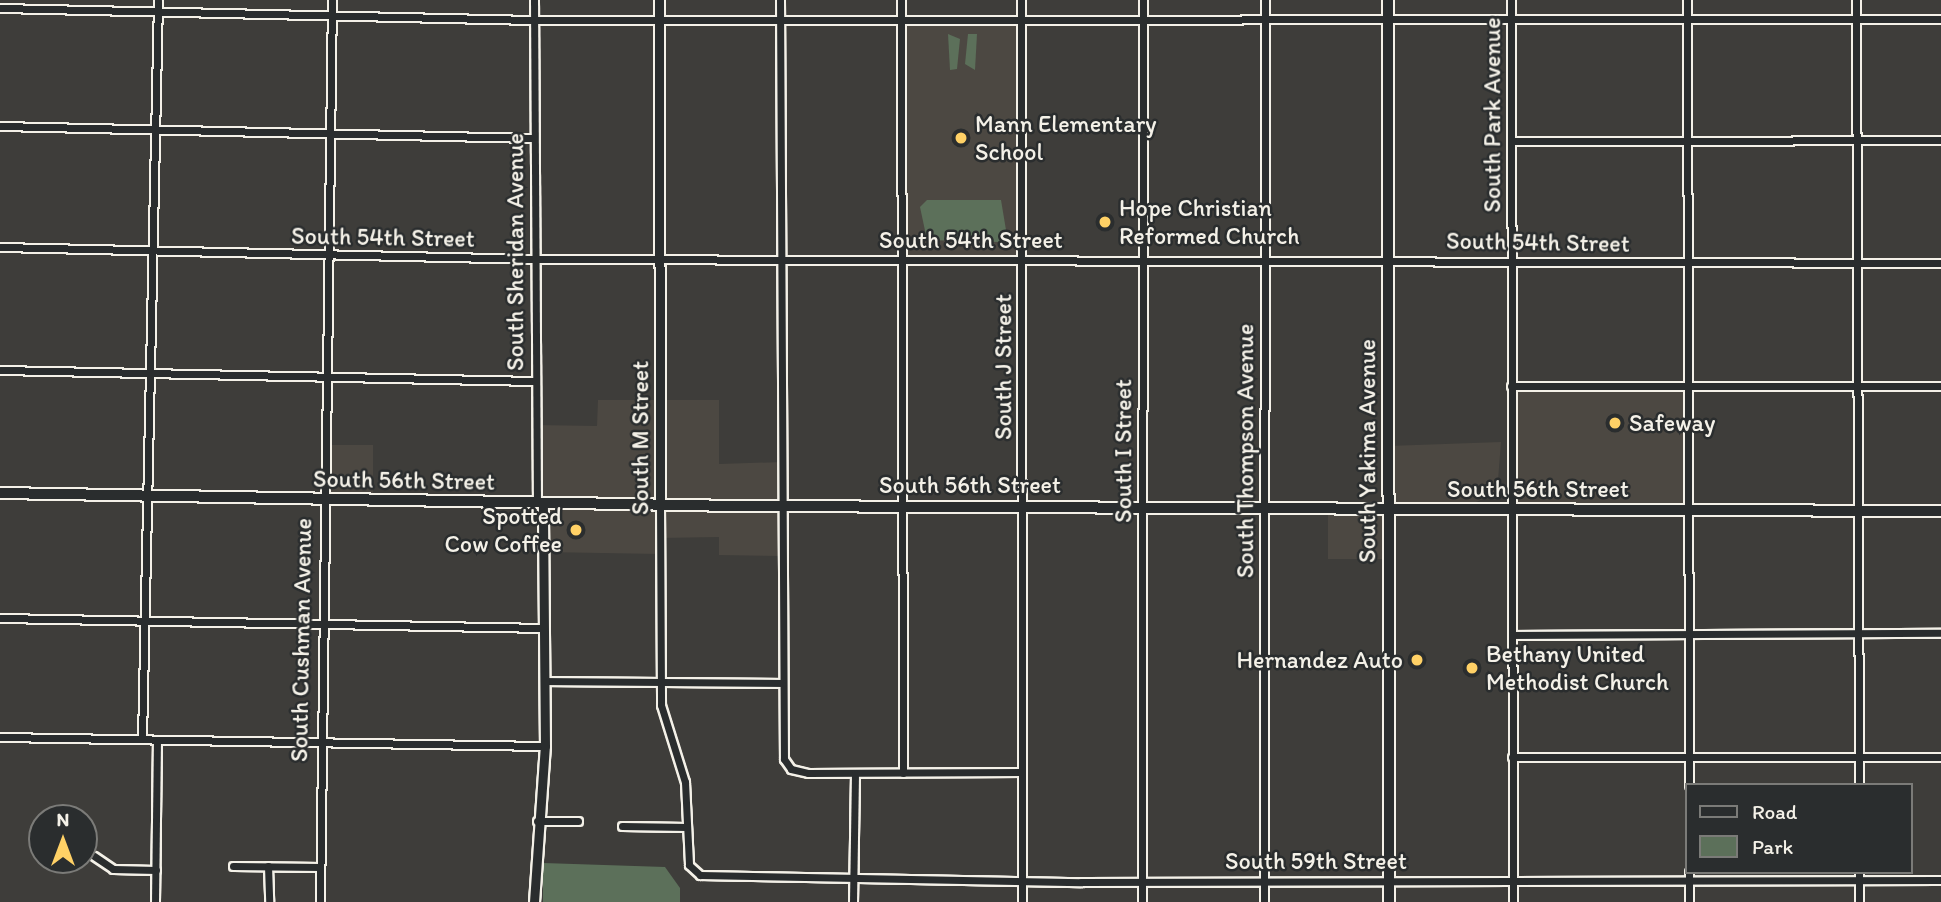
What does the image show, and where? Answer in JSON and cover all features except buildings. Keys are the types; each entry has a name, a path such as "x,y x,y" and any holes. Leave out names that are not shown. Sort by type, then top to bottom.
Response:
{"main road":[{"name":"South Yakima Avenue","path":"1388,0 1389,902"},
{"name":"South 56th Street","path":"0,493 660,505 1941,511"}],"street":[{"path":"142,739 158,0"},
{"name":"South Cushman Avenue","path":"320,902 317,743 332,0"},
{"name":"South Sheridan Avenue","path":"534,0 534,381 544,628 545,746 537,821 534,902"},
{"name":"South M Street","path":"659,0 660,683 664,721 685,782 691,871"},
{"path":"780,0 782,683 786,763 803,773 1022,772"},
{"path":"901,0 903,773"},
{"name":"South J Street","path":"1021,0 1022,902"},
{"name":"South I Street","path":"1142,902 1143,0"},
{"name":"South Thompson Avenue","path":"1264,902 1265,0"},
{"name":"South Park Avenue","path":"1511,0 1513,902"},
{"path":"1687,0 1689,783"},
{"path":"1856,0 1858,783"},
{"path":"0,8 534,20 1941,19"},
{"path":"0,126 534,138"},
{"path":"1511,141 1941,140"},
{"name":"South 54th Street","path":"0,247 535,259 1021,258 1687,264 1941,263"},
{"path":"0,370 534,381"},
{"path":"1511,386 1941,386"},
{"path":"0,618 544,628"},
{"path":"1513,635 1941,634"},
{"path":"544,681 782,683"},
{"path":"0,737 545,746"},
{"path":"155,902 158,740"},
{"path":"1512,757 1941,757"},
{"path":"853,902 855,773"},
{"path":"537,821 578,821"},
{"path":"622,826 687,827"},
{"path":"98,859 113,869 156,870"},
{"path":"233,866 320,867"},
{"path":"268,866 269,902"},
{"name":"South 59th Street","path":"691,871 1021,881 1513,881 1689,876 1858,876 1941,880"},
{"path":"1689,876 1689,902"},
{"path":"1858,876 1859,902"}],"shaded area":[{"name":"Mann Elementary School","path":"901,18 1021,18 1021,258 901,258"},
{"path":"1511,386 1688,386 1688,510 1511,510"},
{"path":"598,400 719,400 719,464 782,462 782,556 719,555 719,537 660,538 660,554 543,552 536,425 597,426"},
{"path":"1501,442 1497,493 1460,509 1388,509 1388,559 1328,559 1328,508 1388,508 1388,446"},
{"path":"323,445 373,445 373,499 323,499"}],"green space":[{"path":"948,34 960,39 957,69 950,70"},
{"path":"968,34 977,34 975,70 965,64"},
{"path":"927,200 1001,200 1007,236 999,242 927,240 920,207"},
{"path":"543,863 665,867 680,888 680,902 543,902"}],"place":[{"name":"Mann Elementary School","path":"961,138"},
{"name":"Hope Christian Reformed Church","path":"1105,222"},
{"name":"Safeway","path":"1615,423"},
{"name":"Spotted Cow Coffee","path":"576,530"},
{"name":"Hernandez Auto","path":"1417,660"},
{"name":"Bethany United Methodist Church","path":"1472,668"}]}
